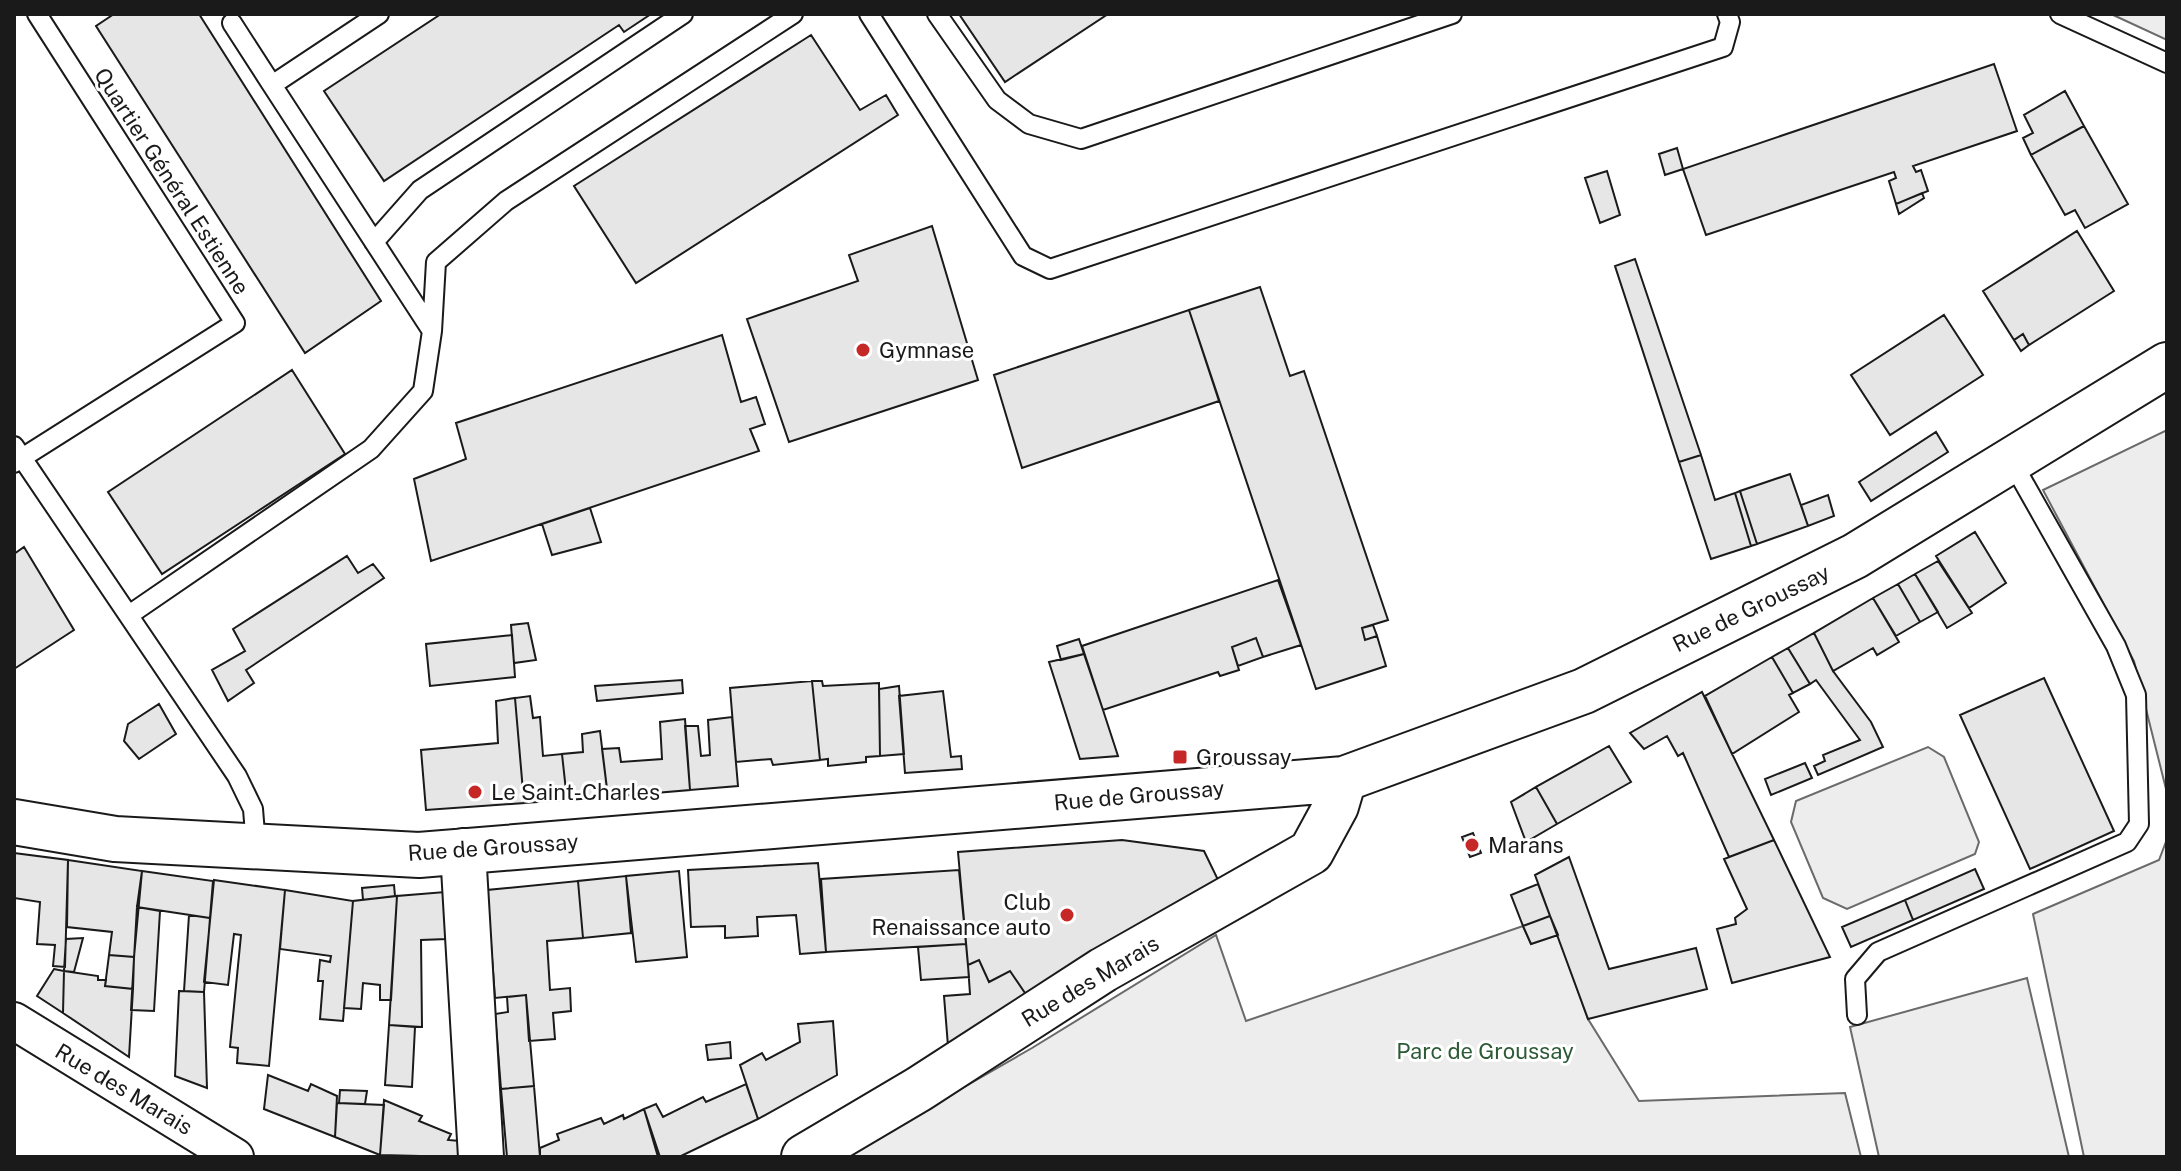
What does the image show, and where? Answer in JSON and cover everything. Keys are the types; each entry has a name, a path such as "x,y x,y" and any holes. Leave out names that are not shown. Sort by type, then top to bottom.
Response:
{"main road":[{"name":"Rue de Groussay","path":"14,822 115,839 257,849 419,855 1344,779 1584,691 1855,556 2167,365"},
{"name":"Rue des Marais","path":"804,1157 919,1089 1103,970 1311,852 1336,806 1344,779"},
{"path":"463,851 481,1157"}],"street":[{"name":"Rue des Marais","path":"14,1021 235,1157"}],"lane":[{"name":"Quartier Général Estienne","path":"37,14 235,323 17,456 237,776 253,809 257,849"},
{"path":"272,85 379,14"},
{"path":"374,242 420,190 683,14"},
{"path":"129,615 371,449 423,391 432,331 436,262 506,201 793,14"},
{"path":"869,14 1023,256 1050,269 1723,47 1730,22 1727,14"},
{"path":"937,14 997,100 1029,124 1081,139 1452,14"},
{"path":"2060,14 2167,63"},
{"path":"234,17 272,85 432,331"},
{"path":"1857,1015 1855,979 1878,952 2127,842 2139,824 2136,695 2116,646 2012,462"}],"shaded area":[{"path":"2111,14 2167,14 2167,40"},
{"path":"2167,430 2167,793 2134,661 2043,490"},
{"path":"1928,747 1944,757 1979,842 1975,854 1847,909 1823,898 1791,822 1796,801"},
{"path":"2167,839 2167,1157 2084,1157 2033,914 2159,860"},
{"name":"Parc de Groussay","path":"1523,926 1531,944 1558,935 1588,1019 1639,1101 1845,1093 1861,1157 842,1157 1032,1048 1216,935 1246,1021"},
{"path":"2027,978 2069,1157 1879,1157 1850,1027"}],"building":[{"path":"114,14 199,14 381,301 305,353 96,26"},
{"path":"441,14 651,14 624,32 619,25 384,181 324,91"},
{"path":"959,14 1108,14 1005,82"},
{"path":"811,35 860,110 886,95 898,115 636,283 574,186"},
{"path":"1994,64 2017,131 1913,166 1916,172 1921,170 1928,191 1896,204 1889,181 1896,178 1894,172 1706,235 1683,169"},
{"path":"2065,91 2084,126 2031,155 2023,138 2033,133 2024,115"},
{"path":"2084,126 2128,204 2085,228 2075,210 2065,215 2031,155"},
{"path":"1677,148 1683,169 1665,175 1659,154"},
{"path":"1607,171 1620,215 1600,223 1585,178"},
{"path":"1922,193 1924,198 1899,214 1896,204"},
{"name":"Gymnase","path":"932,226 978,380 789,442 747,319 858,281 849,255"},
{"path":"2077,231 2114,291 2029,345 2023,334 2014,340 1983,291"},
{"path":"1635,259 1701,455 1679,462 1615,266"},
{"path":"1260,287 1290,376 1304,371 1388,620 1362,628 1365,640 1377,636 1386,666 1316,689 1189,310"},
{"path":"1189,310 1219,401 1022,468 994,375"},
{"path":"1944,315 1983,375 1890,435 1851,375"},
{"path":"2023,334 2029,345 2021,351 2014,340"},
{"path":"722,335 741,402 756,397 765,424 750,429 759,451 431,561 414,479 466,459 456,423"},
{"path":"292,370 345,454 162,574 108,492"},
{"path":"1936,432 1948,452 1871,501 1859,482"},
{"path":"1701,455 1715,500 1735,493 1751,546 1711,559 1679,462"},
{"path":"1790,474 1808,526 1757,544 1740,491"},
{"path":"1740,491 1757,544 1751,546 1735,493"},
{"path":"1828,495 1834,516 1808,526 1801,505"},
{"path":"590,508 601,542 552,555 542,524"},
{"path":"1975,532 2006,583 1969,608 1936,556"},
{"path":"24,547 74,630 14,669 14,554"},
{"path":"347,556 358,573 373,564 384,578 246,670 254,683 228,701 212,670 245,651 233,629"},
{"path":"1938,561 1972,613 1947,628 1915,574"},
{"path":"1915,574 1938,612 1920,622 1898,584"},
{"path":"1278,580 1301,645 1263,657 1256,638 1232,647 1239,670 1220,676 1218,672 1103,710 1082,646"},
{"path":"1898,584 1920,622 1896,636 1873,598"},
{"path":"1873,598 1899,642 1877,655 1873,648 1833,671 1814,633"},
{"path":"528,623 536,660 514,663 511,625"},
{"path":"1373,625 1377,636 1365,640 1362,628"},
{"path":"1814,633 1833,671 1871,722 1883,747 1818,775 1814,766 1825,761 1823,755 1860,740 1816,680 1810,684 1788,648"},
{"path":"512,635 515,677 430,686 426,644"},
{"path":"1256,638 1263,657 1238,666 1232,647"},
{"path":"1079,639 1084,654 1061,660 1057,646"},
{"path":"1788,648 1810,684 1793,693 1772,657"},
{"path":"1084,654 1118,756 1080,759 1049,662"},
{"path":"1772,657 1793,693 1789,695 1799,712 1732,754 1705,696"},
{"path":"2044,678 2114,831 2030,869 1960,715"},
{"path":"682,680 683,693 597,701 595,686"},
{"path":"812,681 822,681 823,686 879,683 880,756 866,757 866,762 828,766 828,759 820,760"},
{"path":"812,681 820,760 773,765 771,759 736,762 730,688"},
{"path":"899,686 904,754 880,756 879,689"},
{"path":"943,691 951,757 961,756 962,769 905,773 899,696"},
{"path":"1702,692 1774,840 1729,857 1683,753 1678,756 1667,736 1644,749 1630,733"},
{"path":"530,696 533,718 540,717 543,756 562,754 567,800 524,803 515,698"},
{"path":"515,698 524,803 426,810 421,750 498,743 496,701"},
{"path":"159,704 176,734 139,759 124,741 128,724"},
{"path":"732,717 738,786 690,790 685,726 698,726 701,756 710,755 708,720"},
{"path":"685,719 690,790 608,797 602,749 619,748 621,762 662,759 660,722"},
{"path":"600,731 608,797 567,800 562,754 583,752 582,734"},
{"path":"1609,746 1631,782 1557,824 1536,787"},
{"path":"1805,763 1812,778 1771,795 1765,779"},
{"path":"1536,787 1557,824 1526,842 1511,802"},
{"name":"Marans","path":"1473,833 1481,853 1470,857 1462,837"},
{"name":"Club Renaissance auto","path":"1122,840 1204,851 1221,886 1029,999 1010,971 989,982 979,960 968,965 958,852"},
{"path":"1774,840 1830,957 1732,983 1717,929 1736,924 1735,918 1747,909 1724,859"},
{"path":"14,853 68,860 65,967 53,966 55,945 37,944 40,902 14,898"},
{"path":"1569,857 1609,969 1696,948 1707,989 1588,1019 1535,875"},
{"path":"68,860 142,871 134,957 109,955 112,932 67,927"},
{"path":"818,863 826,952 800,954 796,915 757,917 758,936 725,938 725,926 691,927 688,870"},
{"path":"1975,869 1984,889 1913,920 1905,900"},
{"path":"959,870 966,944 826,952 821,879"},
{"path":"142,871 213,881 210,918 137,907"},
{"path":"679,871 687,957 636,962 626,876"},
{"path":"626,876 631,933 583,938 578,881"},
{"path":"214,880 285,890 269,1066 237,1063 238,1048 230,1047 241,935 234,934 228,985 204,982"},
{"path":"578,881 583,938 547,941 550,990 570,988 571,1011 553,1013 555,1039 529,1041 526,995 495,998 487,890"},
{"path":"1538,884 1550,916 1523,926 1511,895"},
{"path":"394,885 395,896 363,900 362,888"},
{"path":"285,890 353,901 343,1021 320,1019 323,981 318,981 320,960 330,962 331,956 280,949"},
{"path":"445,892 447,939 421,940 422,1027 389,1025 397,896"},
{"path":"397,896 391,1000 380,1000 380,985 363,983 361,1009 344,1008 353,901"},
{"path":"1905,900 1913,920 1851,947 1842,927"},
{"path":"137,907 160,911 154,1011 131,1010"},
{"path":"189,915 210,918 204,992 184,991"},
{"path":"1550,916 1558,935 1531,944 1523,926"},
{"path":"83,938 74,972 64,971 66,939"},
{"path":"966,944 969,977 921,980 918,947"},
{"path":"109,955 134,957 133,989 105,986"},
{"path":"979,960 989,982 1010,971 1029,999 948,1046 944,996 970,994 968,965"},
{"path":"54,969 64,971 63,1013 37,996"},
{"path":"64,971 98,976 98,980 106,980 105,986 133,989 129,1057 63,1013"},
{"path":"179,991 204,992 207,1088 175,1076"},
{"path":"526,995 534,1086 501,1089 495,1014 508,1012 507,997"},
{"path":"833,1021 837,1075 758,1119 740,1065 762,1053 766,1060 800,1042 798,1024"},
{"path":"389,1025 415,1027 412,1087 385,1085"},
{"path":"730,1042 731,1058 708,1060 706,1045"},
{"path":"268,1075 308,1091 311,1084 337,1096 335,1137 264,1109"},
{"path":"746,1084 758,1119 679,1157 660,1157 644,1109 656,1104 663,1117 703,1097 706,1102"},
{"path":"534,1086 540,1157 507,1157 501,1089"},
{"path":"340,1090 367,1091 365,1104 339,1103"},
{"path":"384,1100 422,1116 419,1121 451,1134 448,1140 460,1141 461,1157 380,1155"},
{"path":"337,1103 384,1105 380,1155 335,1137"},
{"path":"644,1109 658,1157 540,1157 540,1148 559,1140 557,1134 601,1118 604,1124 623,1115 624,1119"}],"place":[{"name":"Gymnase","path":"863,350"},
{"name":"Groussay","path":"1180,757"},
{"name":"Le Saint-Charles","path":"475,792"},
{"name":"Marans","path":"1472,845"},
{"name":"Club Renaissance auto","path":"1067,915"}]}
